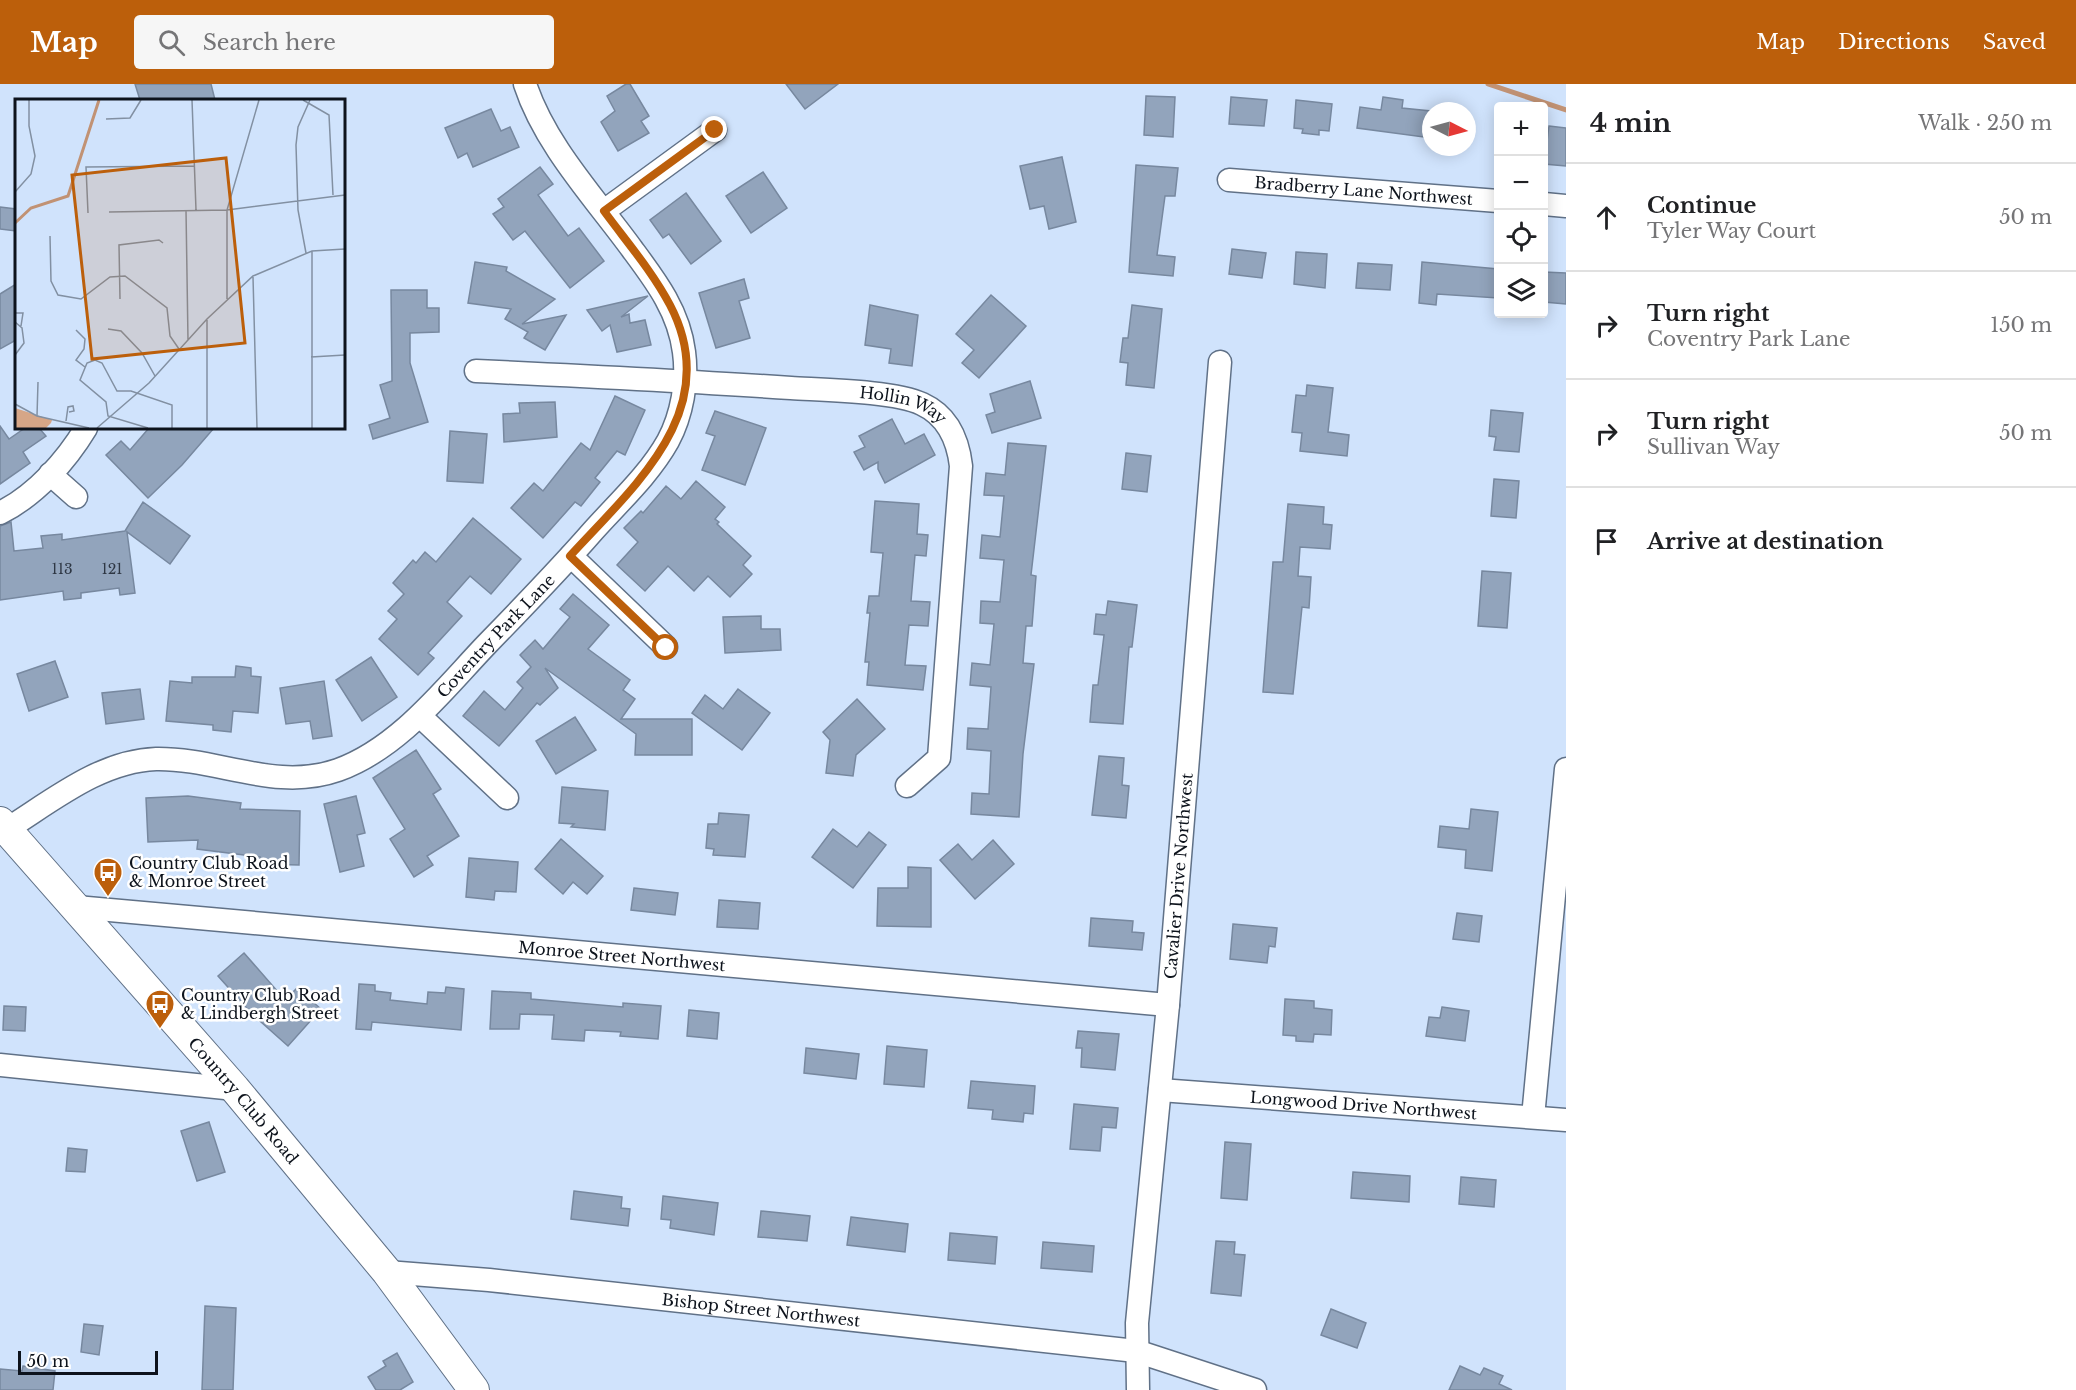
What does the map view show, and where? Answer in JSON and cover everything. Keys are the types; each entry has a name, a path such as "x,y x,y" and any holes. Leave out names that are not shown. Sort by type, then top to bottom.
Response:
{"main road":[{"name":"Country Club Road","path":"3,825 235,1089 387,1272 474,1390"}],"street":[{"name":"Coventry Park Lane","path":"3,825 81,783 128,763 153,759 187,760 287,779 312,777 338,770 361,760 420,716 656,461 669,439 679,414 685,381 684,351 671,306 658,284 545,131 525,84"},
{"path":"604,211 715,130"},
{"name":"Bradberry Lane Northwest","path":"1229,180 1494,201"},
{"path":"1548,204 1566,206"},
{"name":"Cavalier Drive Northwest","path":"1138,1390 1136,1351 1168,1005 1220,362"},
{"name":"Hollin Way","path":"476,371 829,390 906,399 936,413 951,430 959,449 961,466 939,759 907,786"},
{"path":"0,513 25,497 50,474 73,449 85,429"},
{"path":"50,474 76,497"},
{"path":"570,556 666,648"},
{"path":"420,716 507,798"},
{"path":"1533,1117 1566,770"},
{"name":"Monroe Street Northwest","path":"76,907 1168,1005"},
{"path":"0,1065 235,1089"},
{"name":"Longwood Drive Northwest","path":"1160,1090 1566,1120"},
{"name":"Bishop Street Northwest","path":"387,1272 489,1280 1136,1351 1255,1390"}],"building":[{"path":"135,84 211,84 215,99 140,99"},
{"path":"626,84 630,84 649,116 641,121 649,133 618,151 601,122 615,111 607,96"},
{"path":"786,84 838,84 805,109"},
{"path":"1146,96 1175,97 1173,137 1144,135"},
{"path":"1231,97 1267,100 1264,126 1229,124"},
{"path":"1383,97 1403,100 1402,108 1422,110 1422,137 1357,128 1360,107 1381,110"},
{"path":"1296,100 1332,104 1329,131 1319,130 1319,135 1302,133 1303,129 1294,128"},
{"path":"491,109 501,131 510,127 519,147 473,167 467,153 458,158 445,128"},
{"path":"1549,126 1566,128 1566,166 1548,164"},
{"path":"1062,157 1076,222 1049,229 1044,206 1030,209 1020,166"},
{"path":"1136,165 1178,168 1175,196 1165,196 1157,255 1175,257 1173,276 1129,272"},
{"path":"540,167 553,184 538,195 568,236 579,228 604,261 570,288 525,231 513,240 493,214 504,207 498,199"},
{"path":"763,172 787,208 751,233 726,196"},
{"path":"686,193 721,241 691,264 669,234 663,238 650,220"},
{"path":"0,207 15,209 15,231 0,229"},
{"path":"1232,249 1266,253 1262,278 1229,274"},
{"path":"1296,252 1327,254 1325,288 1294,284"},
{"path":"475,262 507,267 506,271 555,299 522,324 566,315 545,350 524,338 528,332 505,319 511,309 468,303"},
{"path":"1422,262 1494,269 1494,298 1437,294 1436,305 1419,303"},
{"path":"1358,263 1392,265 1390,290 1356,288"},
{"path":"1548,272 1566,273 1566,304 1548,302"},
{"path":"744,279 749,298 739,301 750,338 716,348 699,293"},
{"path":"15,285 15,341 0,349 0,294"},
{"path":"391,290 427,290 427,308 439,308 439,332 410,333 410,363 428,422 373,439 369,425 390,418 380,385 392,381"},
{"path":"991,295 1026,326 979,378 962,363 974,350 956,334"},
{"path":"648,296 621,317 629,314 630,323 645,320 651,345 617,352 610,325 602,331 587,310"},
{"path":"870,305 918,315 912,366 889,363 891,349 865,345"},
{"path":"1132,305 1162,309 1154,388 1126,385 1128,363 1120,362 1123,338 1128,338"},
{"path":"1030,381 1041,418 992,433 986,415 995,412 990,394"},
{"path":"1307,385 1333,388 1328,432 1349,435 1347,456 1300,451 1302,433 1292,432 1296,395 1306,396"},
{"path":"615,396 645,410 625,455 617,451 595,478 600,482 581,506 575,502 543,538 511,508 534,483 543,491 581,443 590,450"},
{"path":"555,402 557,437 504,442 503,414 520,413 519,403"},
{"path":"1491,410 1523,413 1519,452 1494,450 1496,437 1489,436"},
{"path":"715,411 766,428 745,485 702,470 715,436 706,433"},
{"path":"892,419 905,444 924,434 935,455 885,483 878,469 878,462 864,470 854,452 865,447 859,436"},
{"path":"0,426 9,439 24,429 40,429 46,436 23,452 30,463 0,484"},
{"path":"148,429 213,429 182,465 148,498 106,455 121,441 130,450"},
{"path":"450,431 487,434 483,483 447,481"},
{"path":"1008,443 1046,446 1031,575 1036,576 1032,626 1026,626 1023,663 1034,664 1023,754 1019,817 971,814 972,793 989,794 991,751 967,749 968,728 988,729 991,687 970,685 972,663 990,665 994,624 980,623 981,601 1000,602 1004,560 980,558 982,535 1000,537 1004,496 984,495 986,473 1005,475"},
{"path":"1126,453 1151,456 1147,492 1122,489"},
{"path":"1494,479 1519,481 1516,518 1491,516"},
{"path":"696,481 725,507 715,519 719,522 717,524 751,556 743,565 752,574 730,597 708,576 694,591 668,566 645,591 617,565 638,542 624,528 641,511 643,513 666,486 681,499"},
{"path":"875,501 919,504 917,534 928,535 926,556 915,555 911,601 930,602 928,626 909,625 905,665 926,666 923,690 867,685 869,662 865,662 870,613 867,613 869,596 879,596 883,553 871,552"},
{"path":"143,502 190,536 170,564 127,532 135,593 120,595 119,588 81,593 81,598 64,600 63,591 0,600 0,526 11,522 14,551 43,548 41,536 62,534 62,540 125,531"},
{"path":"1288,504 1324,507 1323,524 1332,525 1330,549 1300,547 1298,576 1311,577 1309,608 1302,607 1293,694 1263,692 1273,562 1283,562"},
{"path":"473,518 521,559 491,594 470,576 447,602 462,616 428,653 434,658 418,675 379,639 397,619 388,611 404,594 393,583 413,560 416,563 425,552 436,562"},
{"path":"1482,571 1511,573 1507,628 1478,626"},
{"path":"573,594 609,625 588,649 630,680 623,690 635,699 621,719 692,719 692,755 635,755 636,734 545,668 558,688 540,705 537,703 499,746 463,716 484,691 505,710 523,688 517,682 531,667 520,655 535,640 543,649 570,617 560,609"},
{"path":"1108,601 1137,605 1132,647 1129,647 1123,724 1090,722 1093,685 1098,685 1104,635 1094,634 1096,614 1106,615"},
{"path":"761,616 761,629 780,629 781,650 725,653 723,617"},
{"path":"371,657 397,697 362,721 336,680"},
{"path":"55,661 68,697 29,711 17,674"},
{"path":"236,666 251,668 251,676 261,677 258,713 233,711 231,732 213,730 213,725 166,721 170,681 192,683 192,677 235,677"},
{"path":"324,681 332,736 313,739 310,721 286,724 280,688"},
{"path":"140,689 144,719 106,724 102,693"},
{"path":"738,689 770,713 742,750 692,713 705,695 723,709"},
{"path":"857,699 885,729 856,755 853,776 826,773 830,740 823,732"},
{"path":"575,717 596,750 556,774 536,741"},
{"path":"416,750 441,789 433,794 459,836 427,856 433,865 414,877 390,839 405,829 373,778"},
{"path":"1099,756 1124,758 1122,785 1129,786 1126,818 1092,815"},
{"path":"562,787 608,791 605,830 571,827 574,824 559,823"},
{"path":"188,796 241,803 240,809 300,811 299,865 260,864 260,857 197,849 198,840 148,842 146,798"},
{"path":"356,796 365,833 357,835 364,866 340,872 324,804"},
{"path":"1471,809 1498,812 1492,871 1465,868 1466,850 1438,847 1440,826 1469,829"},
{"path":"719,813 749,815 745,857 713,855 714,849 706,848 708,824 718,824"},
{"path":"833,829 857,847 869,832 886,845 853,888 812,857"},
{"path":"561,839 603,876 587,894 573,882 563,894 535,869"},
{"path":"993,840 1014,864 975,899 940,860 958,844 972,860"},
{"path":"469,858 518,862 516,892 495,891 494,900 466,897"},
{"path":"908,867 931,868 931,927 877,926 878,888 908,888"},
{"path":"634,888 678,893 675,915 631,910"},
{"path":"719,900 760,903 758,929 717,927"},
{"path":"1457,913 1482,916 1479,942 1453,939"},
{"path":"1091,918 1133,921 1132,932 1144,933 1142,950 1089,946"},
{"path":"1233,924 1277,928 1275,947 1269,946 1267,963 1230,959"},
{"path":"244,953 285,1000 297,988 321,1009 288,1046 252,1014 218,976"},
{"path":"359,984 375,985 375,991 391,993 390,1000 427,1004 428,992 445,993 446,987 464,989 461,1030 372,1022 371,1030 356,1029"},
{"path":"492,991 531,993 531,999 623,1007 623,1003 661,1006 658,1039 620,1036 621,1032 585,1030 584,1041 552,1039 554,1015 520,1014 519,1029 490,1029"},
{"path":"1285,999 1314,1001 1314,1008 1332,1010 1331,1035 1314,1034 1313,1042 1296,1041 1296,1036 1283,1035"},
{"path":"4,1006 26,1007 25,1031 3,1030"},
{"path":"1442,1007 1469,1011 1465,1041 1426,1036 1429,1017 1440,1018"},
{"path":"689,1010 719,1013 717,1039 687,1036"},
{"path":"1078,1031 1119,1034 1115,1070 1081,1067 1082,1048 1076,1048"},
{"path":"887,1046 927,1050 924,1087 884,1084"},
{"path":"806,1048 859,1054 856,1079 804,1073"},
{"path":"971,1081 1035,1086 1033,1114 1024,1113 1023,1122 992,1119 993,1110 968,1108"},
{"path":"1074,1104 1118,1108 1116,1128 1102,1127 1100,1151 1070,1149"},
{"path":"209,1122 225,1172 197,1181 181,1131"},
{"path":"1225,1142 1251,1144 1247,1200 1221,1198"},
{"path":"68,1148 87,1150 85,1172 66,1171"},
{"path":"1353,1172 1410,1176 1409,1202 1351,1198"},
{"path":"1461,1177 1496,1180 1494,1207 1459,1204"},
{"path":"574,1191 622,1197 621,1208 630,1209 628,1226 571,1219"},
{"path":"663,1196 718,1203 714,1235 670,1228 671,1220 661,1219"},
{"path":"761,1211 810,1216 807,1241 758,1237"},
{"path":"851,1217 908,1224 905,1252 847,1245"},
{"path":"950,1233 997,1237 995,1264 948,1260"},
{"path":"1216,1241 1235,1242 1234,1254 1245,1255 1241,1296 1211,1293"},
{"path":"1043,1242 1094,1246 1092,1272 1041,1268"},
{"path":"205,1306 236,1308 233,1390 202,1390"},
{"path":"1331,1309 1366,1323 1357,1348 1321,1335"},
{"path":"84,1324 103,1326 99,1355 81,1352"},
{"path":"397,1353 413,1382 400,1390 376,1390 368,1377 386,1366 383,1361"},
{"path":"23,1366 55,1371 53,1390 0,1390 0,1369 22,1371"},
{"path":"1460,1366 1480,1375 1484,1368 1503,1376 1499,1384 1512,1390 1449,1390"}],"waterway":[{"path":"1488,84 1566,110"}],"place":[{"name":"Country Club Road & Monroe Street","path":"108,898"},
{"name":"Country Club Road & Lindbergh Street","path":"160,1030"}],"route":[{"path":"666,648 570,556 656,461 669,439 679,414 685,381 684,351 671,306 658,284 604,211 715,130"}]}
